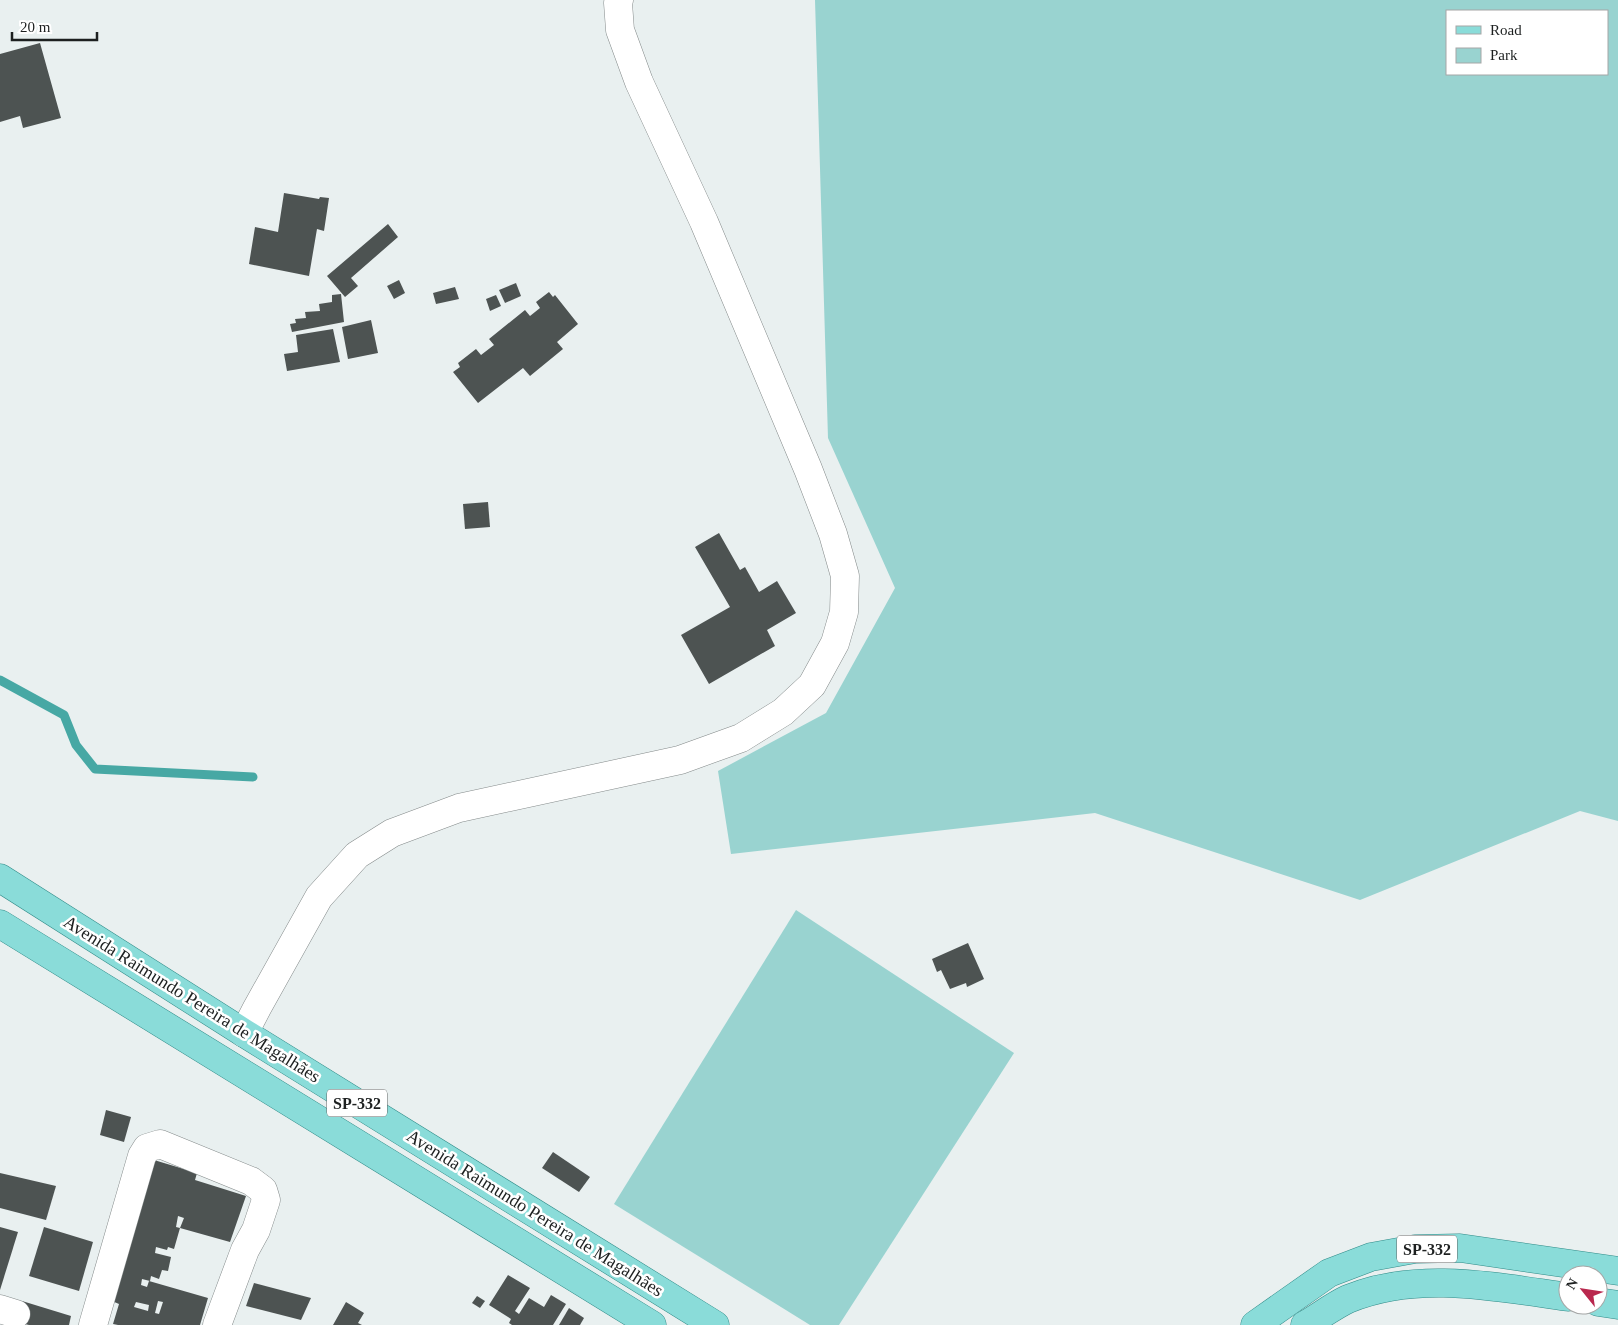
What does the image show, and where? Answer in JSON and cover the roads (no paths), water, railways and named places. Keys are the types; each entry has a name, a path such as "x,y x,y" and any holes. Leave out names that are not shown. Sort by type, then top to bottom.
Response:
{"main road":[{"name":"Avenida Raimundo Pereira de Magalhães","path":"0,878 244,1033 715,1325"},
{"name":"Avenida Raimundo Pereira de Magalhães","path":"0,924 652,1325"},
{"name":"SP-332","path":"1255,1325 1329,1273 1370,1257 1415,1249 1460,1248 1618,1271"},
{"name":"SP-332","path":"1305,1325 1346,1300 1400,1284 1478,1284 1558,1296"}],"street":[{"path":"244,1033 319,897 357,855 392,833 459,808 680,760 741,738 783,712 812,685 836,642 844,612 845,576 833,534 808,469 704,222 639,82 620,30 619,0"},
{"path":"93,1325 142,1156 147,1148 160,1144 251,1181 263,1190 266,1200 262,1214 245,1250 217,1325"}],"waterway":[{"path":"0,680 64,715 76,745 95,769 253,777"}]}
